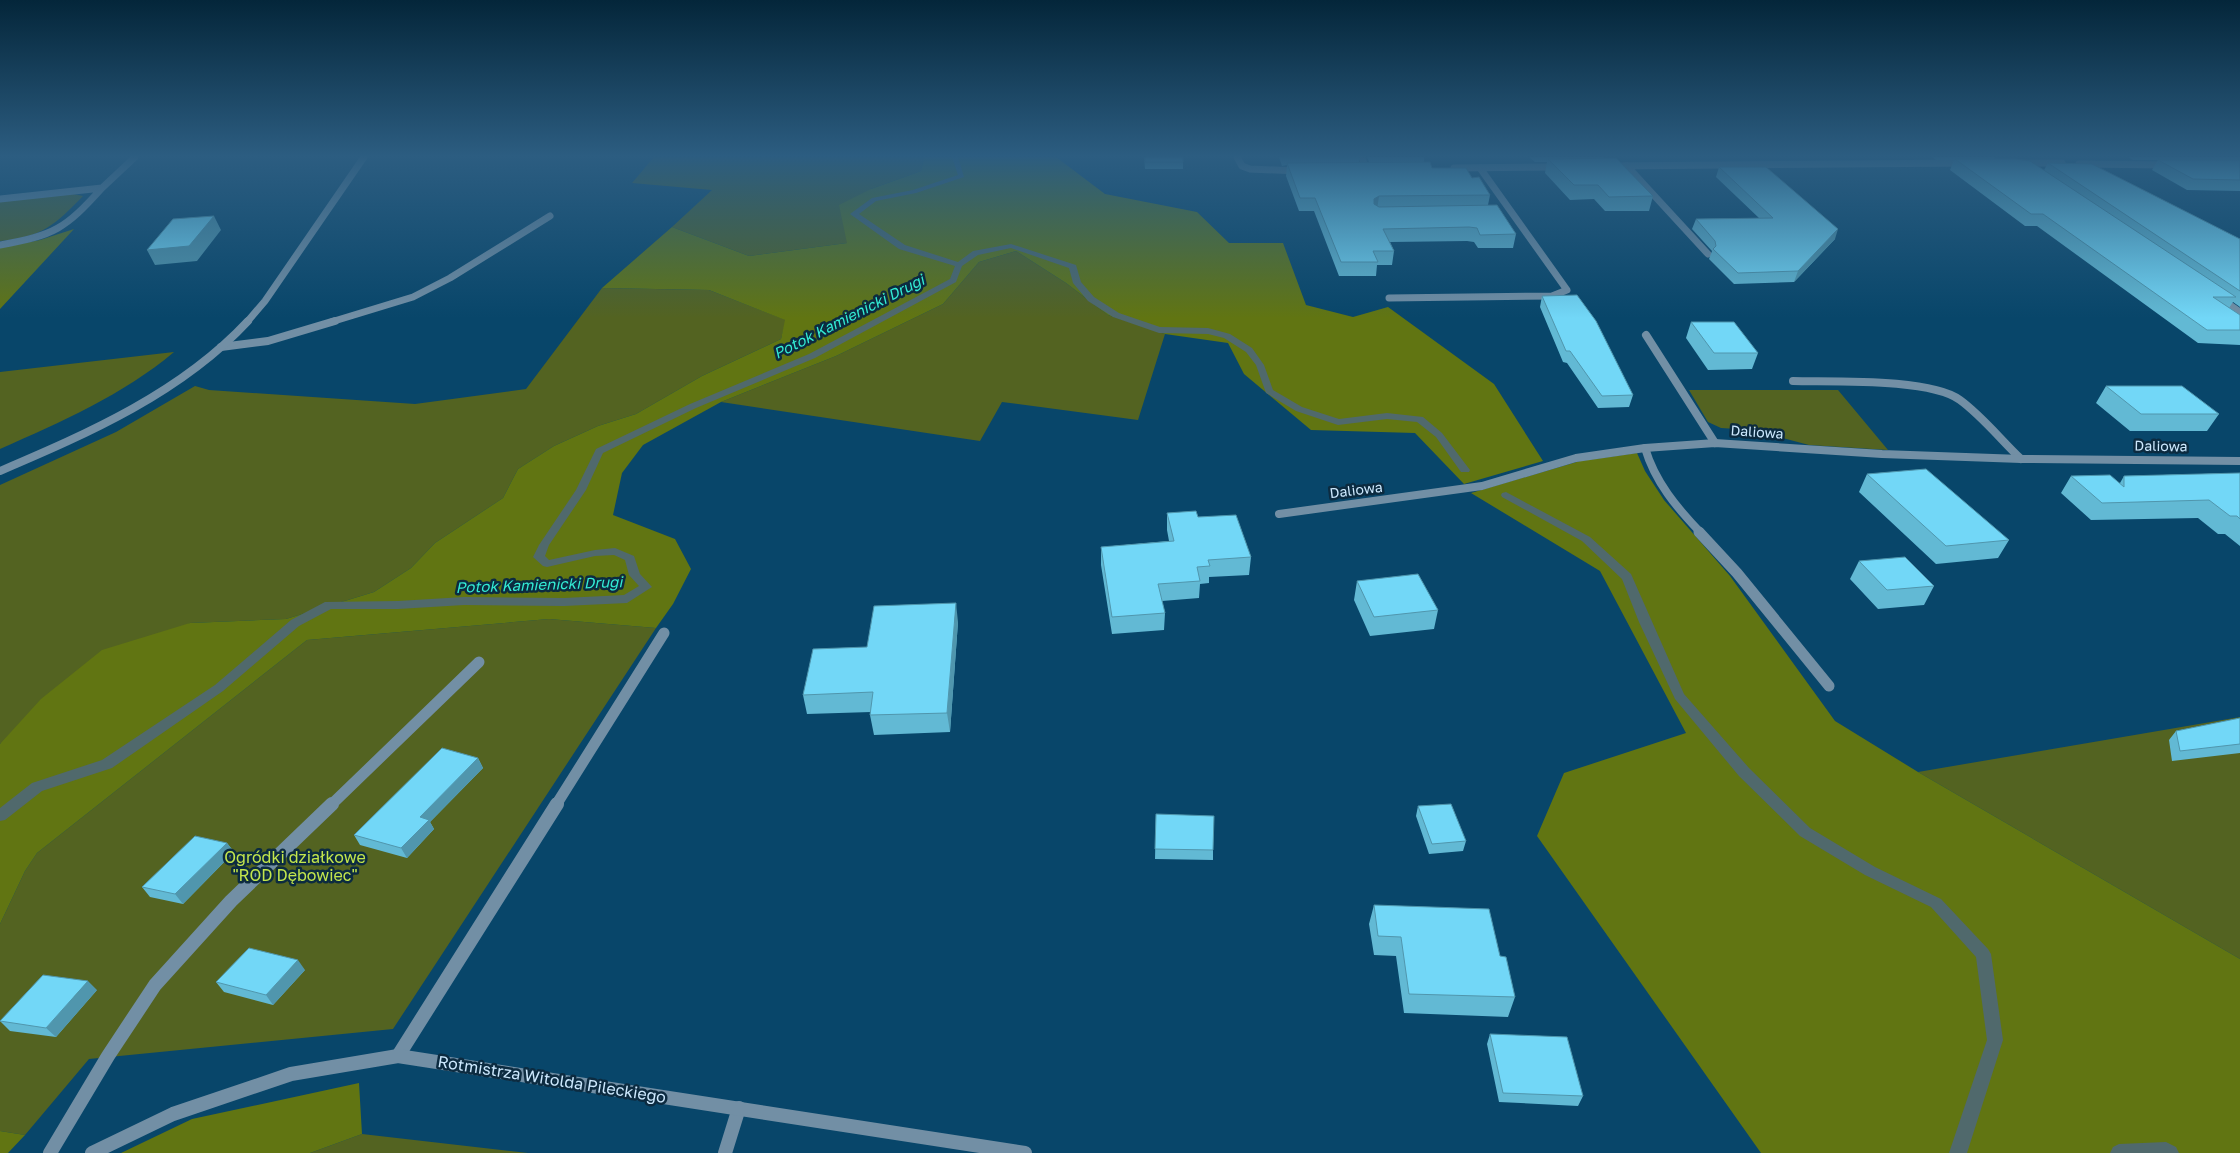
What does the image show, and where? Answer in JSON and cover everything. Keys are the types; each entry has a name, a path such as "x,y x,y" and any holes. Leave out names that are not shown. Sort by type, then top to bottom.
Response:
{"street":[{"path":"0,245 42,236 68,223 80,211"},
{"path":"0,471 74,438 133,407 167,386 221,347 261,306 327,211"},
{"path":"1668,211 1708,254"},
{"path":"1389,298 1552,296 1567,290 1512,213 1502,213"},
{"path":"221,347 268,341 413,296 450,278 550,216"},
{"path":"2216,295 2240,312"},
{"path":"1646,336 1715,443"},
{"path":"1793,381 1916,385 1946,392 1960,400 2022,459"},
{"name":"Daliowa","path":"1279,514 1450,492 1482,486 1576,458 1645,448 1715,443 1882,454 2022,459 2240,461"},
{"path":"1645,448 1651,469 1669,496 1736,572 1829,686"},
{"path":"398,1056 664,633"},
{"path":"50,1153 108,1056 155,985 231,901 479,662"},
{"name":"Rotmistrza Witolda Pileckiego","path":"92,1153 173,1114 291,1074 398,1056 1025,1153"},
{"path":"724,1153 739,1108"}],"green space":[{"path":"0,211 68,211 56,222 37,233 0,241"},
{"path":"690,211 861,211 847,243 749,256 672,227"},
{"path":"840,211 1197,212 1229,243 1283,243 1306,305 1353,317 1388,307 1494,384 1543,461 1464,484 1415,433 1311,430 1244,374 1228,343 1165,334 1108,315 1066,283 1016,251 979,262 943,304 836,356 721,402 643,445 622,473 613,515 675,539 691,569 673,604 656,628 549,619 307,640 37,853 25,871 0,924 0,744 41,699 102,650 190,623 286,619 374,592 411,568 435,543 503,498 518,469 554,446 598,426 636,414 702,376 781,339 785,320 709,290 602,288 672,227 749,256 847,243"},
{"path":"74,229 0,309 0,248 40,240"},
{"path":"1016,251 1066,283 1108,315 1165,334 1138,420 1002,402 980,441 721,402 836,356 943,304 979,262"},
{"path":"602,288 709,290 786,320 781,339 702,376 636,414 598,426 554,446 518,469 503,498 435,543 411,568 374,592 286,619 190,623 0,744 0,485 116,432 195,386 209,390 415,404 526,389"},
{"path":"174,352 134,382 113,394 68,418 0,449 0,372"},
{"path":"1689,390 1838,390 1888,450 1809,445 1753,430 1721,428 1708,422"},
{"path":"1637,453 1645,471 1664,500 1730,576 1835,721 1918,772 2240,959 2240,1153 1761,1153 1537,836 1564,773 1686,733 1600,571 1471,493 1580,461"},
{"name":"Ogródki działkowe \"ROD Dębowiec\"","path":"549,619 656,628 393,1029 89,1059 25,1135 0,1131 0,924 25,871 37,853 307,640"},
{"path":"2240,717 2240,959 1918,772"},
{"path":"359,1083 362,1134 310,1153 121,1153 192,1119"},
{"path":"0,1131 25,1135 8,1153 0,1153"},
{"path":"362,1134 528,1153 310,1153"}],"building":[{"path":"1320,211 1501,211 1516,234 1480,235 1477,228 1469,227 1383,229 1394,251 1373,251 1378,262 1341,262"},
{"path":"1765,211 1817,211 1838,229 1798,271 1738,273 1713,249 1716,246 1715,241 1696,219 1773,218"},
{"path":"2027,211 2105,211 2236,297 2213,297 2240,315 2240,330 2207,330 2043,214 2031,214"},
{"path":"2120,211 2184,211 2240,239 2240,291"},
{"path":"214,216 189,246 147,250 173,219"},
{"path":"1577,295 1596,321 1633,395 1602,396 1570,351 1566,351 1542,296"},
{"path":"1691,322 1734,322 1758,353 1714,353"},
{"path":"2106,386 2182,386 2219,414 2141,414"},
{"path":"1926,469 2009,540 1946,546 1867,474"},
{"path":"2240,473 2240,519 2237,516 2230,516 2209,500 2102,503 2071,476 2110,475 2124,487 2124,476"},
{"path":"1196,511 1198,517 1236,515 1251,557 1208,560 1210,566 1197,567 1200,581 1158,584 1165,613 1112,617 1101,547 1174,541 1167,513"},
{"path":"1905,557 1934,586 1887,590 1859,561"},
{"path":"1418,574 1438,610 1374,617 1357,581"},
{"path":"956,603 947,713 870,715 873,692 803,695 813,649 867,647 874,606"},
{"path":"2240,718 2240,744 2180,751 2176,731"},
{"path":"442,748 478,758 420,817 429,820 401,848 354,835"},
{"path":"1451,804 1466,841 1432,844 1418,806"},
{"path":"1156,814 1214,816 1213,850 1155,849"},
{"path":"195,836 227,843 175,894 142,887"},
{"path":"1374,905 1489,909 1500,956 1506,957 1515,997 1409,994 1401,937 1378,936"},
{"path":"249,948 298,960 266,995 216,982"},
{"path":"43,975 88,981 46,1028 0,1021"},
{"path":"1490,1034 1567,1037 1583,1096 1503,1093"}],"waterway":[{"name":"Potok Kamienicki Drugi","path":"858,211 854,214 902,247 959,265"},
{"path":"959,265 976,253 1011,246 1073,267 1077,283 1091,299 1116,315 1159,330 1208,331 1227,336 1249,350 1260,365 1269,391 1299,409 1338,422 1387,416 1420,419 1439,435 1465,470"},
{"name":"Potok Kamienicki Drugi","path":"0,816 37,787 107,764 219,688 295,623 329,605 398,605 464,601 564,602 627,599 646,587 635,575 630,558 615,551 595,553 547,564 539,557 544,545 581,490 599,451 693,406 812,356 953,280 959,265"},
{"path":"1506,495 1586,539 1627,577 1645,622 1679,696 1744,772 1805,832 1870,871 1936,903 1983,954 1995,1040 1958,1153"},
{"path":"2119,1153 2166,1151 2170,1153"}]}
